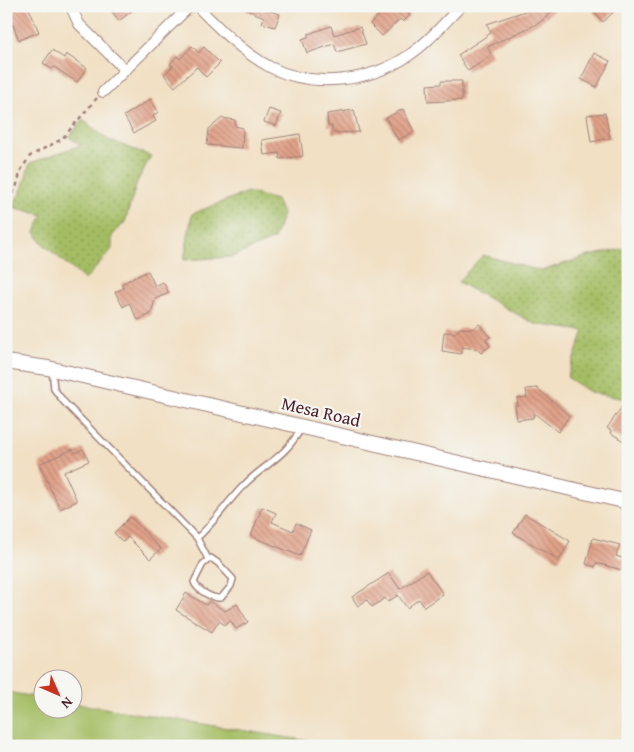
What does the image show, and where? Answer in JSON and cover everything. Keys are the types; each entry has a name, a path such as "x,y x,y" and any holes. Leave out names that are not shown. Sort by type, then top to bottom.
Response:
{"main road":[{"name":"Mesa Road","path":"6,362 52,369 628,502"}],"street":[{"path":"103,92 190,6"},
{"path":"197,6 230,38 271,67 306,78 326,80 363,76 396,64 424,43 460,6"},
{"path":"71,7 79,24 125,70"}],"lane":[{"path":"52,369 54,389 64,402 197,538 208,559 218,563 233,578 231,586 221,598 215,598 196,587 194,582 208,559"},
{"path":"197,538 217,519 249,481 289,448 302,427"}],"path":[{"path":"6,216 8,200 16,188 18,175 30,156 62,139 103,92"}],"green space":[{"path":"83,120 109,140 151,156 137,182 125,222 112,236 112,249 85,280 41,242 35,232 43,215 12,207 22,189 30,163 81,145 69,137"},
{"path":"247,192 276,200 283,215 274,239 232,257 184,260 192,214"},
{"path":"628,248 628,402 624,399 590,392 567,377 584,331 535,324 458,282 483,255 541,271 588,256"},
{"path":"6,692 32,696 32,720 82,720 82,704 339,746 6,746"}],"building":[{"path":"6,6 28,6 39,32 19,40 13,25 6,27"},
{"path":"108,6 138,6 119,21"},
{"path":"237,6 269,6 267,10 280,14 275,27 262,23 264,17"},
{"path":"388,6 401,6 410,15 403,22 400,19 382,36 370,24"},
{"path":"525,6 559,6 539,23 487,47 492,55 468,71 458,55 491,33 487,24 528,10"},
{"path":"599,6 620,6 603,22 593,12"},
{"path":"331,26 334,35 360,27 366,44 337,52 334,44 307,53 302,39 308,37 308,34"},
{"path":"192,46 199,53 204,47 220,63 206,77 197,67 175,87 164,75 173,66 170,64 177,56 180,59"},
{"path":"52,50 64,58 66,54 87,68 77,82 54,67 52,69 43,63"},
{"path":"594,53 610,61 597,87 581,79"},
{"path":"441,81 462,81 462,100 428,102 427,85 441,84"},
{"path":"151,99 158,112 153,116 156,121 134,133 124,116"},
{"path":"269,109 281,113 276,126 264,122"},
{"path":"403,109 414,132 398,140 386,118"},
{"path":"354,110 359,132 332,133 332,126 328,126 327,114"},
{"path":"605,113 610,138 591,142 587,115"},
{"path":"222,118 235,120 235,126 243,128 242,148 207,145 209,129"},
{"path":"300,134 303,156 280,159 279,153 264,155 262,140"},
{"path":"148,271 155,286 163,282 169,293 155,299 151,314 138,320 129,303 123,307 115,292 124,288 121,284"},
{"path":"479,324 490,337 486,340 490,346 481,353 477,349 462,347 461,354 442,351 444,332 455,333 461,328 473,329"},
{"path":"537,388 569,416 558,432 534,413 533,418 517,420 515,405 518,405 517,398 527,397 526,389"},
{"path":"628,398 628,444 611,433 612,431 607,428"},
{"path":"73,449 75,453 83,449 89,461 64,472 77,501 60,509 39,464"},
{"path":"262,507 276,513 272,522 293,531 296,523 311,530 300,556 251,536"},
{"path":"525,514 570,541 559,560 513,533"},
{"path":"130,517 161,549 150,559 128,537 123,542 114,533"},
{"path":"593,538 620,545 616,556 625,559 622,570 596,563 595,567 586,564"},
{"path":"427,571 443,594 424,607 419,599 407,608 398,595 388,602 385,598 372,607 367,600 358,606 352,597 389,573 400,589"},
{"path":"186,593 206,605 209,601 225,611 237,604 248,622 236,629 231,621 225,625 219,621 212,632 176,610"}]}
